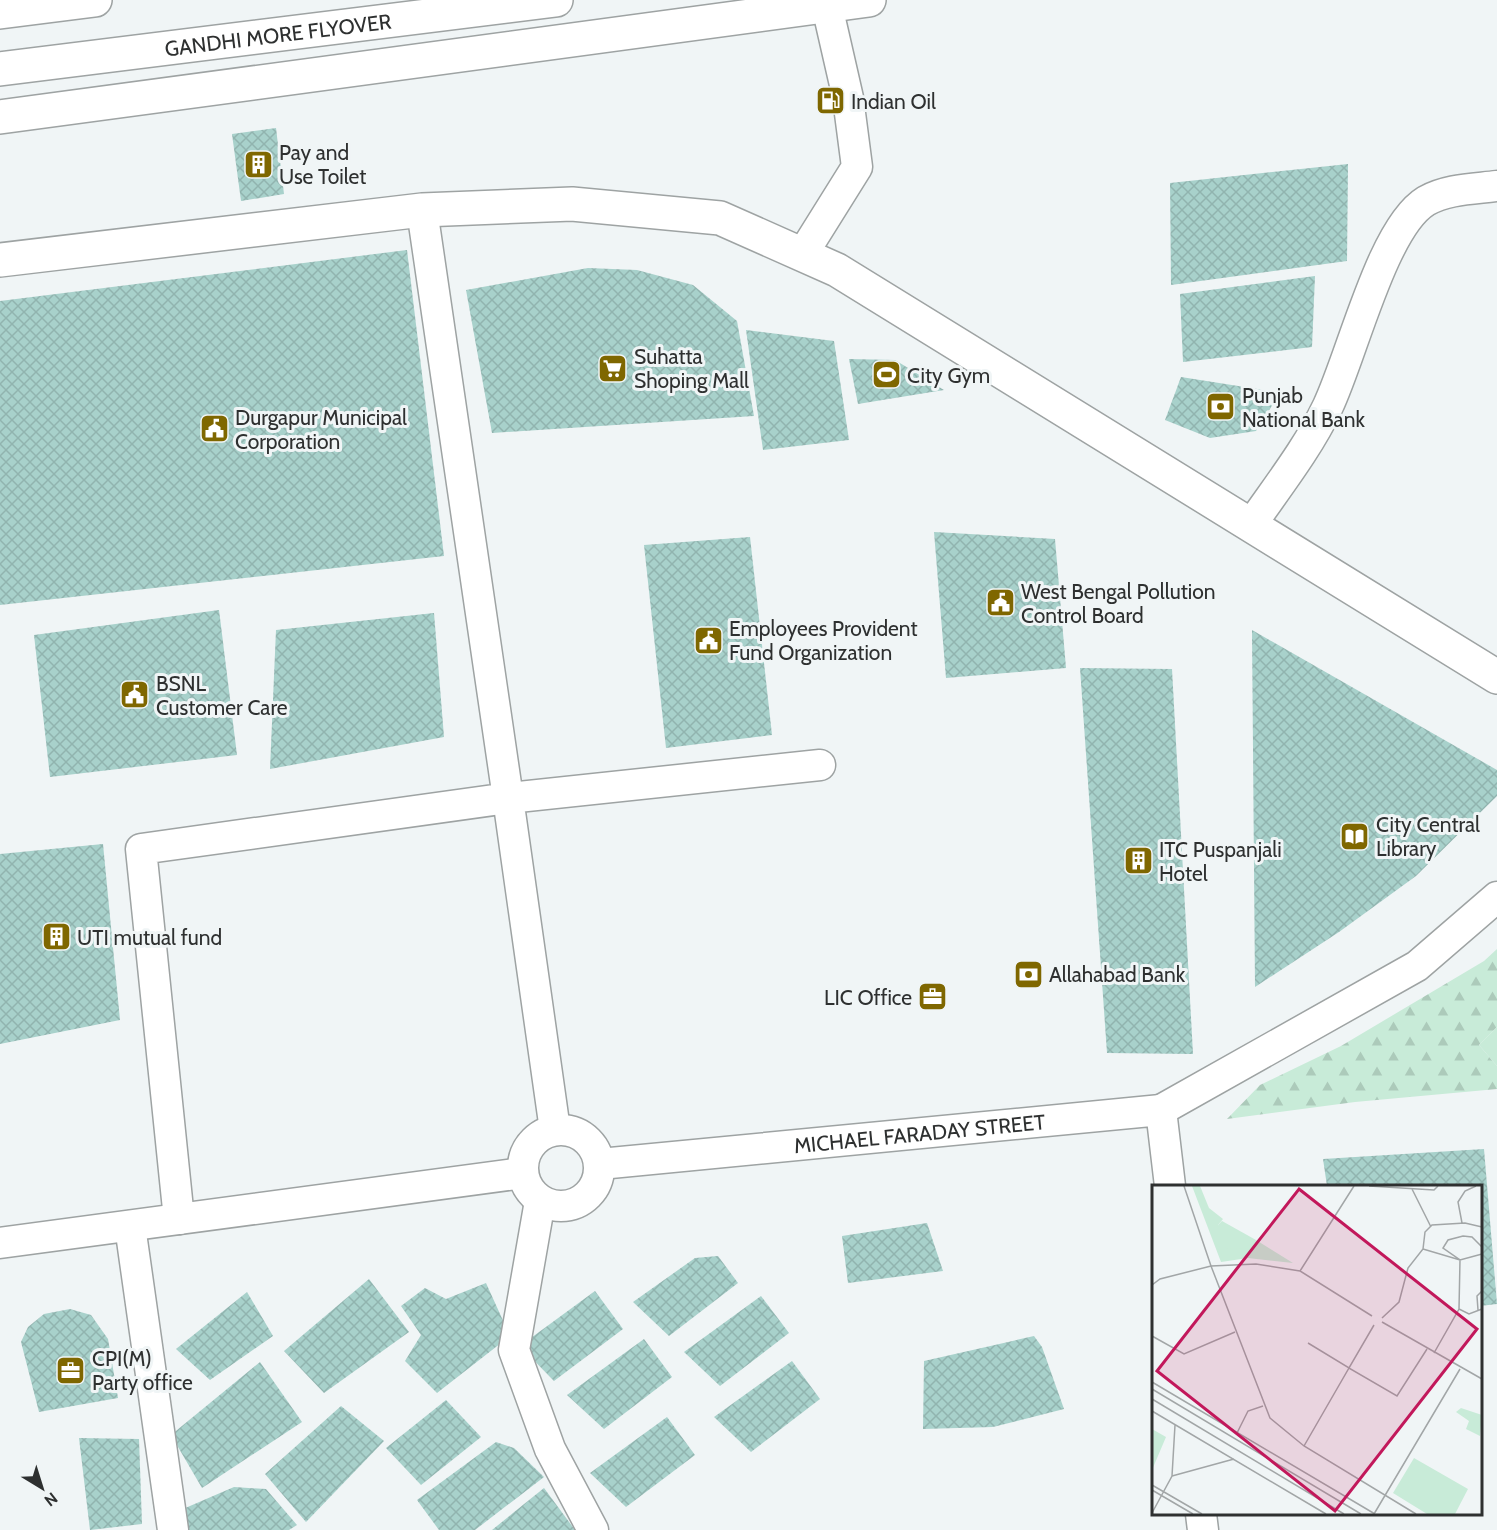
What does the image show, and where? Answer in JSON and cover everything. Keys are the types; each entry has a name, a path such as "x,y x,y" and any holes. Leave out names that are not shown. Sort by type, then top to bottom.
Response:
{"main road":[{"path":"0,12 95,0"},
{"name":"GANDHI MORE FLYOVER","path":"0,69 556,0"},
{"path":"0,117 869,0"},
{"path":"0,260 422,210 572,204 720,218 837,270 1497,677"}],"street":[{"path":"802,255 857,167 848,98 827,6"},
{"path":"1251,525 1303,449 1328,406 1375,282 1389,249 1406,220 1425,202 1445,192 1497,186"},
{"path":"422,210 555,1130"},
{"path":"178,1219 141,849 508,798 820,765"},
{"path":"1170,1185 1161,1110 1417,966 1497,897"},
{"name":"MICHAEL FARADAY STREET","path":"600,1164 1161,1110"},
{"path":"555,1130 574,1132 585,1138 595,1150 600,1164 599,1179 582,1201 555,1207 540,1201 529,1189 523,1173 524,1161 533,1143 555,1130"},
{"path":"0,1243 523,1173"},
{"path":"540,1201 514,1350 550,1449 593,1530"},
{"path":"130,1226 173,1530"},
{"path":"1201,1515 1203,1530"}],"green space":[{"path":"1497,949 1497,1027 1479,1045 1497,1066 1497,1089 1355,1102 1227,1119 1260,1085 1341,1046 1484,961"},
{"path":"1497,1027 1497,1066 1479,1045"}],"building":[{"name":"Pay and Use Toilet","path":"276,128 284,194 241,201 232,134"},
{"path":"1348,164 1347,261 1171,285 1170,183"},
{"name":"Durgapur Municipal Corporation","path":"407,250 444,556 0,605 0,301"},
{"name":"Suhatta Shoping Mall","path":"588,268 637,270 693,285 737,321 754,416 492,433 466,290"},
{"path":"1315,276 1312,347 1183,362 1180,294"},
{"path":"746,330 834,341 849,440 763,450"},
{"name":"City Gym","path":"849,359 895,360 944,390 858,404"},
{"name":"Punjab National Bank","path":"1181,377 1280,393 1256,431 1210,438 1165,420"},
{"name":"West Bengal Pollution Control Board","path":"934,532 1055,539 1066,668 946,678"},
{"name":"Employees Provident Fund Organization","path":"750,537 772,735 666,748 644,545"},
{"name":"BSNL Customer Care","path":"219,610 237,755 50,777 34,635"},
{"path":"434,613 444,737 270,769 276,630"},
{"name":"City Central Library","path":"1252,630 1497,770 1497,796 1416,876 1339,932 1255,987"},
{"name":"ITC Puspanjali Hotel","path":"1080,668 1172,669 1193,1054 1107,1053"},
{"name":"UTI mutual fund","path":"103,844 120,1020 0,1044 0,854"},
{"path":"1484,1149 1497,1304 1482,1306 1482,1185 1327,1185 1323,1159"},
{"path":"927,1223 943,1271 848,1283 842,1236"},
{"path":"718,1256 738,1283 669,1336 633,1302 695,1258"},
{"path":"369,1279 409,1332 324,1393 284,1351"},
{"path":"486,1283 510,1336 437,1393 405,1361 421,1335 401,1306 425,1288 446,1299"},
{"path":"595,1291 623,1329 554,1381 520,1346"},
{"path":"247,1292 273,1336 210,1380 176,1349"},
{"path":"761,1296 789,1333 720,1386 684,1352"},
{"name":"CPI(M) Party office","path":"70,1309 91,1315 108,1339 118,1398 39,1412 21,1342 28,1327 44,1314"},
{"path":"1034,1336 1042,1347 1064,1409 993,1427 923,1429 924,1361"},
{"path":"644,1339 672,1377 604,1429 567,1395"},
{"path":"792,1361 820,1399 751,1452 714,1417"},
{"path":"260,1362 302,1422 202,1488 171,1435"},
{"path":"446,1400 481,1437 421,1485 386,1448"},
{"path":"341,1406 384,1441 306,1522 265,1474"},
{"path":"667,1417 695,1455 626,1507 590,1473"},
{"path":"79,1438 139,1439 142,1524 90,1530"},
{"path":"496,1442 514,1448 544,1477 475,1530 439,1530 417,1500"},
{"path":"234,1487 266,1489 297,1525 289,1530 187,1530 183,1509"},
{"path":"544,1488 575,1530 492,1530"}],"place":[{"name":"Indian Oil","path":"830,101"},
{"name":"Pay and Use Toilet","path":"258,164"},
{"name":"Suhatta Shoping Mall","path":"613,368"},
{"name":"City Gym","path":"886,375"},
{"name":"Punjab National Bank","path":"1221,407"},
{"name":"Durgapur Municipal Corporation","path":"214,429"},
{"name":"West Bengal Pollution Control Board","path":"1000,603"},
{"name":"Employees Provident Fund Organization","path":"708,640"},
{"name":"BSNL Customer Care","path":"135,695"},
{"name":"City Central Library","path":"1355,836"},
{"name":"ITC Puspanjali Hotel","path":"1138,861"},
{"name":"UTI mutual fund","path":"56,937"},
{"name":"Allahabad Bank","path":"1028,974"},
{"name":"LIC Office","path":"933,997"},
{"name":"CPI(M) Party office","path":"71,1370"}]}
